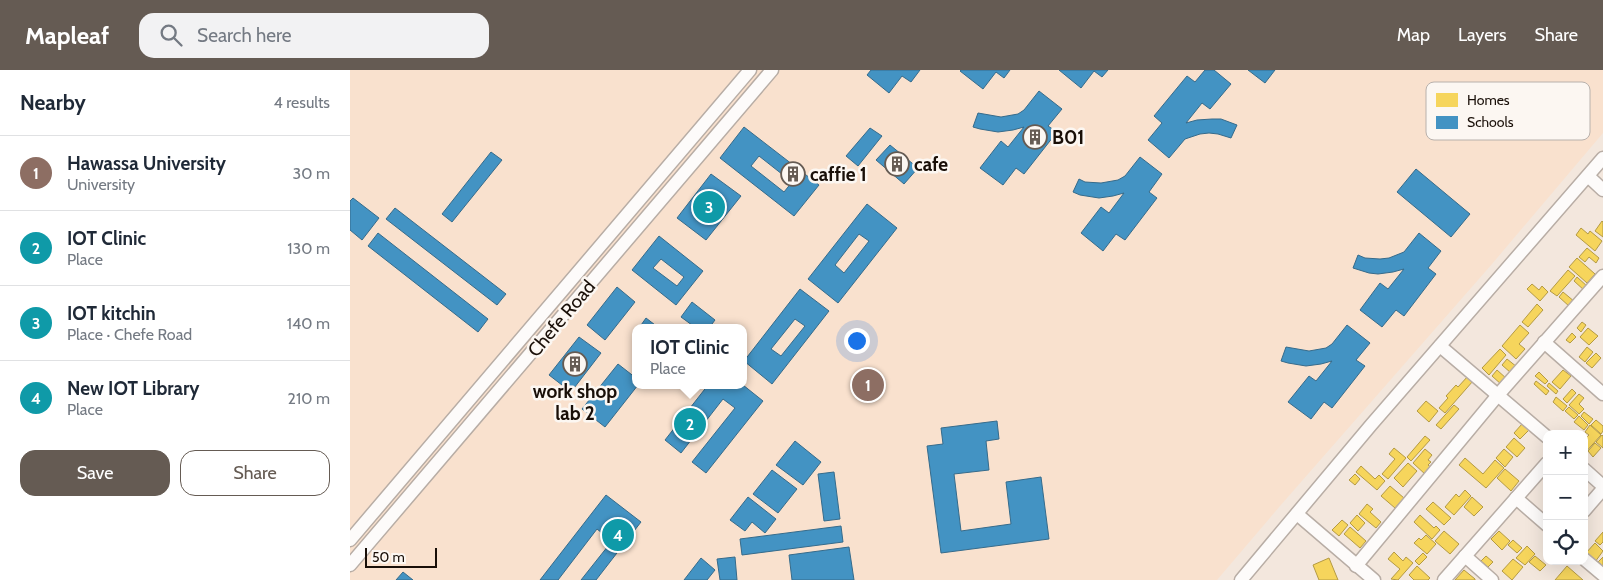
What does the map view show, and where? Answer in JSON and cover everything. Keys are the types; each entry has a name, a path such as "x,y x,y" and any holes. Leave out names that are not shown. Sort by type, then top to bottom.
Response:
{"street":[{"name":"Chefe Road","path":"350,540 750,70"},
{"name":"Chefe Road","path":"350,565 772,70"},
{"path":"1241,580 1603,158"},
{"path":"1588,176 1603,190"},
{"path":"1356,566 1498,395 1603,276"},
{"path":"1544,342 1602,392"},
{"path":"1440,346 1543,434"},
{"path":"1444,580 1543,468"},
{"path":"1588,473 1603,487 1588,506"},
{"path":"1516,498 1543,522"},
{"path":"1296,514 1374,580"},
{"path":"1465,556 1492,580"},
{"path":"1588,563 1603,576"}],"shaded area":[{"path":"350,70 1603,70 1603,133 1492,264 1217,580 350,580"}],"building: Homes":[{"path":"1603,222 1603,237 1595,231"},
{"path":"1581,228 1588,234 1590,231 1602,241 1595,251 1576,235"},
{"path":"1587,248 1599,258 1596,263 1589,257 1585,262 1579,257"},
{"path":"1577,258 1595,274 1587,283 1569,267"},
{"path":"1568,270 1575,276 1557,296 1550,291"},
{"path":"1577,277 1588,287 1585,291 1574,281"},
{"path":"1532,284 1539,290 1542,286 1548,292 1540,301 1527,289"},
{"path":"1563,292 1575,302 1570,307 1559,297"},
{"path":"1537,304 1543,310 1528,327 1522,322"},
{"path":"1582,322 1586,325 1581,332 1577,328"},
{"path":"1520,325 1529,333 1519,344 1525,349 1516,359 1502,346"},
{"path":"1588,328 1598,336 1589,345 1580,337"},
{"path":"1572,333 1576,337 1570,343 1566,340"},
{"path":"1587,347 1593,352 1585,362 1579,357"},
{"path":"1500,349 1506,355 1489,375 1482,368"},
{"path":"1596,353 1601,358 1592,368 1586,363"},
{"path":"1507,359 1517,367 1511,373 1502,365"},
{"path":"1497,370 1507,379 1502,385 1492,376"},
{"path":"1563,370 1571,376 1560,389 1552,382"},
{"path":"1539,372 1548,381 1545,384 1535,376"},
{"path":"1468,376 1473,381 1445,413 1439,408 1448,398 1446,396"},
{"path":"1536,381 1549,391 1546,395 1534,384"},
{"path":"1549,383 1558,391 1556,394 1547,386"},
{"path":"1572,389 1576,393 1567,403 1563,399"},
{"path":"1579,394 1584,398 1579,404 1584,409 1579,414 1569,405"},
{"path":"1556,397 1567,406 1563,411 1553,402"},
{"path":"1426,401 1438,411 1429,422 1417,411"},
{"path":"1454,405 1459,409 1441,429 1436,425"},
{"path":"1569,407 1578,415 1574,419 1565,411"},
{"path":"1584,412 1593,419 1589,424 1581,416"},
{"path":"1579,416 1588,425 1584,430 1574,422"},
{"path":"1596,420 1603,426 1601,434 1591,425"},
{"path":"1522,424 1529,430 1520,439 1514,433"},
{"path":"1590,425 1601,435 1588,450 1589,435 1586,430"},
{"path":"1425,436 1430,440 1411,461 1407,457"},
{"path":"1603,436 1603,448 1596,442"},
{"path":"1514,438 1525,448 1517,457 1506,447"},
{"path":"1595,443 1601,448 1593,457 1588,451"},
{"path":"1394,448 1406,458 1388,479 1382,474 1395,459 1389,454"},
{"path":"1425,449 1432,455 1428,460 1431,462 1428,465 1432,468 1426,475 1413,463"},
{"path":"1504,449 1513,457 1505,467 1496,458"},
{"path":"1465,458 1483,474 1495,460 1504,468 1486,488 1459,465"},
{"path":"1408,463 1417,471 1403,487 1394,478"},
{"path":"1361,466 1375,479 1379,475 1385,481 1377,490 1356,472"},
{"path":"1505,469 1519,481 1511,491 1497,478"},
{"path":"1355,474 1360,479 1355,485 1349,480"},
{"path":"1390,486 1404,498 1395,508 1381,496"},
{"path":"1465,490 1471,496 1454,515 1445,507 1456,494 1459,497"},
{"path":"1472,497 1483,507 1474,516 1464,507"},
{"path":"1433,502 1451,518 1444,525 1426,509"},
{"path":"1367,504 1373,509 1370,512 1381,522 1376,528 1359,514"},
{"path":"1357,515 1365,523 1358,531 1350,523"},
{"path":"1420,515 1434,528 1436,526 1440,530 1432,539 1414,522"},
{"path":"1342,520 1348,525 1339,536 1332,530"},
{"path":"1350,527 1366,541 1360,548 1344,534"},
{"path":"1444,531 1459,544 1450,554 1435,541"},
{"path":"1499,531 1510,541 1502,550 1491,539"},
{"path":"1603,532 1603,542 1600,545 1595,541"},
{"path":"1426,535 1436,544 1427,554 1414,543"},
{"path":"1513,540 1522,548 1517,553 1508,545"},
{"path":"1595,543 1603,551 1595,562 1588,556 1588,551"},
{"path":"1527,546 1535,554 1525,565 1516,558"},
{"path":"1394,552 1403,561 1406,557 1413,563 1398,580 1391,579 1400,569 1388,559"},
{"path":"1423,553 1427,557 1419,565 1415,561"},
{"path":"1486,556 1493,562 1488,567 1481,561"},
{"path":"1535,556 1543,563 1543,565 1546,565 1540,571 1529,562"},
{"path":"1603,557 1603,566 1598,562"},
{"path":"1329,558 1338,580 1319,580 1313,565"},
{"path":"1513,559 1523,567 1512,580 1502,571"},
{"path":"1417,566 1430,578 1428,580 1414,580 1409,575"},
{"path":"1567,566 1583,580 1555,580"},
{"path":"1464,570 1475,579 1475,580 1455,580"}],"building: Schools":[{"path":"871,70 920,70 911,82 902,76 889,93 867,75"},
{"path":"961,70 1010,70 1004,78 996,72 983,89"},
{"path":"1059,70 1108,70 1102,77 1094,71 1081,88"},
{"path":"1205,70 1214,70 1231,84 1210,109 1202,103 1186,123 1197,120 1221,119 1237,125 1231,138 1209,133 1185,139 1169,158 1148,140 1162,123 1154,116 1187,76 1195,82"},
{"path":"1248,70 1275,70 1265,83"},
{"name":"B01","path":"1039,91 1062,109 1048,126 1057,132 1024,174 1016,168 1003,185 980,168 1001,141 1008,147 1024,127 998,132 973,127 978,113 1001,117 1018,114 1024,110"},
{"name":"caffie 1","path":"744,127 819,185 794,216 720,158","holes":["759,156 792,182 784,192 751,166"]},
{"path":"870,128 882,136 858,166 846,156"},
{"name":"cafe","path":"890,145 918,168 904,184 876,160"},
{"path":"491,152 502,160 452,222 442,214"},
{"path":"1140,157 1162,174 1149,192 1157,198 1125,240 1116,234 1103,251 1081,233 1101,207 1109,213 1124,193 1099,198 1073,192 1079,179 1085,182 1101,183 1118,180 1125,176"},
{"path":"1416,169 1470,214 1451,237 1397,192"},
{"path":"711,174 741,196 706,240 677,218"},
{"path":"353,198 379,218 362,240 350,230 350,201"},
{"path":"867,204 897,228 838,303 808,279","holes":["859,234 869,241 844,273 835,265"]},
{"path":"395,208 506,294 497,305 386,219"},
{"path":"378,233 488,319 478,332 368,246"},
{"path":"1419,233 1441,251 1428,268 1436,274 1404,316 1396,310 1382,327 1360,310 1380,283 1388,289 1404,269 1378,274 1369,273 1353,268 1358,255 1365,258 1389,258 1404,252"},
{"path":"659,236 703,271 676,305 632,270","holes":["661,259 684,277 677,286 653,268"]},
{"path":"617,287 635,302 605,340 587,325"},
{"path":"800,289 829,311 772,384 747,363 747,357","holes":["795,319 805,326 781,356 771,349"]},
{"path":"692,302 715,320 712,324 691,324 681,317"},
{"path":"646,318 654,324 642,324"},
{"path":"1347,325 1370,343 1356,360 1365,366 1332,408 1324,402 1311,419 1288,402 1309,376 1316,381 1332,361 1306,366 1281,361 1286,347 1309,351 1326,348 1332,344"},
{"name":"work shop lab 2","path":"579,337 601,353 571,392 549,375"},
{"path":"618,364 632,375 632,389 635,389 605,427 582,409"},
{"path":"747,388 763,401 706,473 692,462 735,408 723,399 681,453 665,440 705,389"},
{"path":"997,421 999,439 986,441 989,470 954,474 961,531 1011,524 1006,482 1041,477 1049,539 941,553 927,446 943,444 941,428"},
{"path":"795,441 821,462 803,485 776,465"},
{"path":"772,470 797,489 778,513 753,494"},
{"path":"834,472 840,519 824,521 818,474"},
{"path":"606,495 641,522 596,580 581,580 612,541 597,529 558,580 540,580"},
{"path":"748,497 776,519 765,533 752,522 745,531 730,520"},
{"path":"841,526 843,542 742,555 740,539"},
{"path":"849,547 854,580 792,580 789,555"},
{"path":"735,557 737,580 720,580 717,559"},
{"path":"701,558 715,570 707,580 684,580"},
{"path":"403,572 413,580 396,580"}],"place":[{"name":"B01","path":"1035,137"},
{"name":"cafe","path":"897,164"},
{"name":"caffie 1","path":"793,174"},
{"name":"IOT kitchin","path":"709,207"},
{"name":"work shop lab 2","path":"575,364"},
{"name":"Hawassa University","path":"868,385"},
{"name":"IOT Clinic","path":"690,424"},
{"name":"New IOT Library","path":"618,535"}]}
